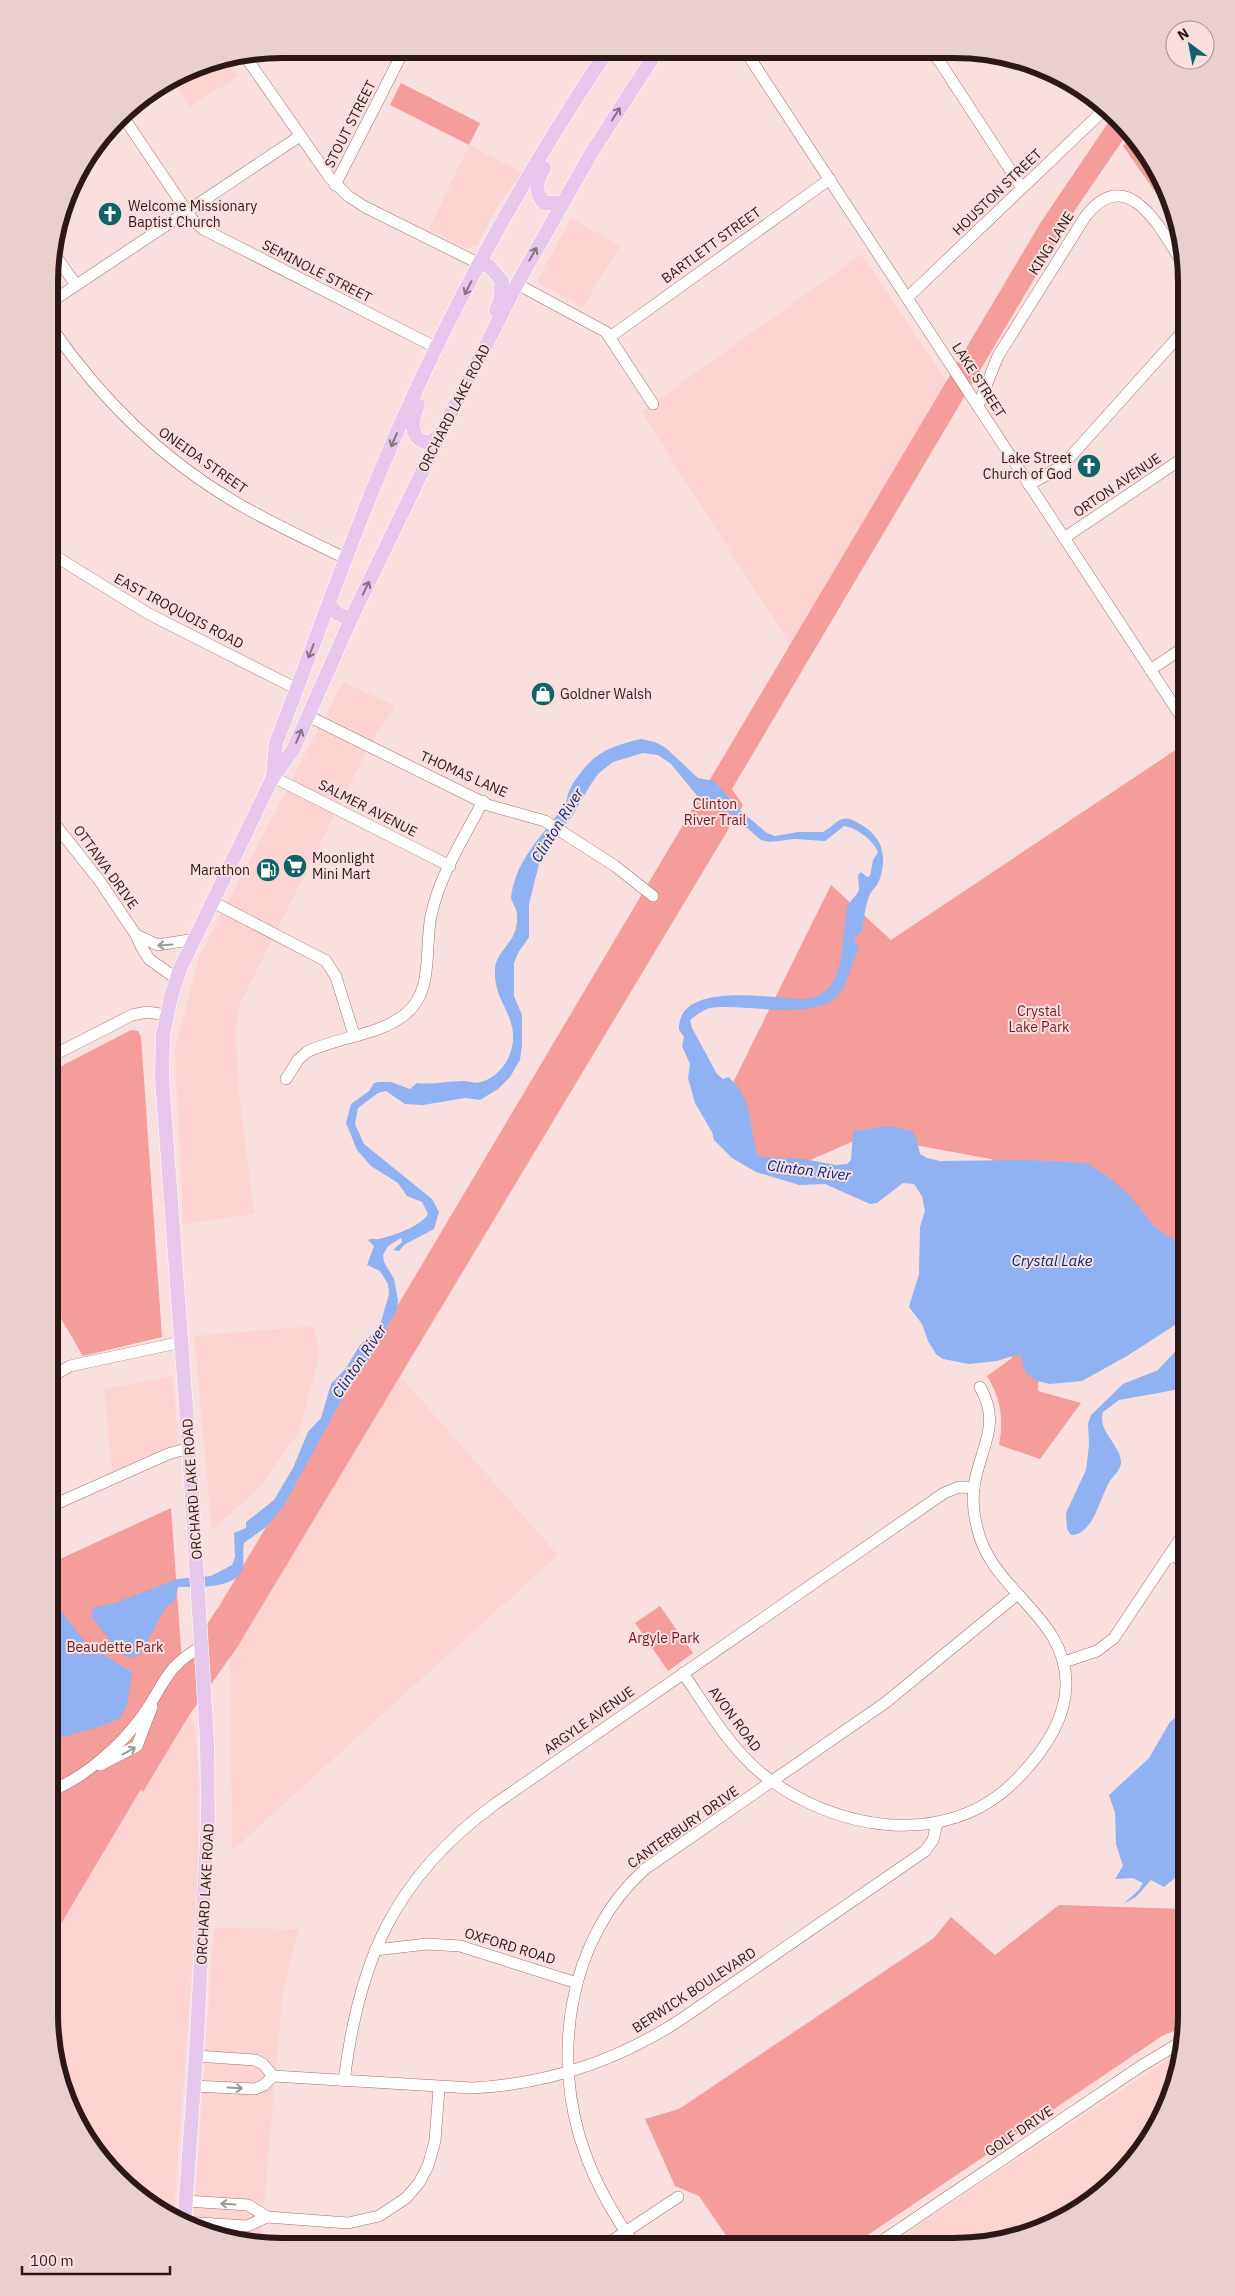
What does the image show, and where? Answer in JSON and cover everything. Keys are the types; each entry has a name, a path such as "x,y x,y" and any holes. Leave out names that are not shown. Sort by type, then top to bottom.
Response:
{"main road":[{"name":"ORCHARD LAKE ROAD","path":"273,777 276,743 328,605 390,450 437,348 480,264 554,134 602,58"},
{"name":"ORCHARD LAKE ROAD","path":"185,2216 209,1829 198,1581 162,1078 161,1057 167,1015 177,979 195,938 273,777 294,750 351,619 454,406 517,284 562,203 653,58"},
{"path":"562,203 544,203 536,189 538,178 597,82 598,65"},
{"path":"454,406 454,393 500,302 502,282 496,271 489,266 480,264"},
{"path":"437,348 440,360 412,421 413,430 421,442 428,443 440,434"},
{"path":"328,605 338,614 351,619"}],"street":[{"name":"STOUT STREET","path":"335,185 400,58"},
{"name":"LAKE STREET","path":"750,58 1178,712"},
{"path":"940,58 1022,188"},
{"path":"247,60 335,185 365,207 480,264"},
{"name":"HOUSTON STREET","path":"907,298 1101,113"},
{"name":"SEMINOLE STREET","path":"126,121 187,212 202,230 437,348"},
{"path":"58,297 300,136"},
{"name":"BARTLETT STREET","path":"610,337 830,178"},
{"name":"KING LANE","path":"978,406 1002,350 1085,217 1097,204 1117,197 1128,198 1138,202 1151,215 1176,253"},
{"path":"59,259 76,285"},
{"path":"517,284 597,326 610,337 653,404"},
{"name":"ONEIDA STREET","path":"58,336 105,397 136,429 170,457 237,503 347,559"},
{"path":"1030,485 1063,465 1178,337"},
{"name":"ORTON AVENUE","path":"1064,538 1178,461"},
{"name":"EAST IROQUOIS ROAD","path":"58,558 149,614 297,689"},
{"path":"1150,670 1178,651"},
{"name":"THOMAS LANE","path":"308,716 384,755 483,801 545,821 565,832 615,866 653,896"},
{"name":"SALMER AVENUE","path":"273,777 450,866"},
{"path":"286,1079 298,1060 307,1052 395,1021 409,1011 419,998 426,976 431,916 440,888 483,801"},
{"name":"OTTAWA DRIVE","path":"58,828 98,880 152,962 177,979"},
{"path":"213,902 326,961 336,977 354,1035"},
{"name":"OTTAWA DRIVE","path":"136,935 148,943 158,946 195,938"},
{"path":"58,1052 132,1015 147,1012 167,1015"},
{"path":"58,1373 70,1366 182,1342"},
{"path":"980,1387 988,1403 990,1428 974,1488 975,1516 982,1544 993,1564 1050,1630 1064,1662 1097,1651 1114,1638 1178,1542"},
{"path":"58,1503 168,1454 189,1448"},
{"name":"ARGYLE AVENUE","path":"344,2081 353,2016 375,1950 390,1919 412,1886 457,1835 495,1804 944,1493 960,1487 974,1488"},
{"path":"1167,1558 1178,1556"},
{"name":"CANTERBURY DRIVE","path":"629,2238 602,2194 584,2152 572,2104 569,2073 571,2018 577,1983 588,1948 600,1923 628,1886 659,1860 898,1694 1018,1594"},
{"path":"58,1787 85,1772 128,1734 177,1663 201,1647"},
{"name":"AVON ROAD","path":"684,1673 735,1746 752,1765 773,1782 812,1805 846,1818 888,1824 937,1823 957,1818 985,1804 1013,1784 1029,1766 1050,1736 1060,1716 1065,1694 1064,1662"},
{"name":"BERWICK BOULEVARD","path":"273,2076 439,2088 501,2086 569,2073 627,2050 680,2020 924,1851 933,1840 937,1823"},
{"name":"OXFORD ROAD","path":"375,1950 427,1944 460,1946 577,1983"},
{"name":"GOLF DRIVE","path":"886,2238 1141,2066 1176,2045"},
{"path":"193,2086 255,2089 264,2085 273,2076 263,2064 255,2060 196,2056"},
{"path":"202,2224 247,2226 267,2217 356,2222 379,2216 400,2203 419,2183 431,2158 435,2141 439,2088"},
{"path":"616,2238 678,2198"},
{"path":"186,2201 248,2205 267,2217"}],"shaded area":[{"path":"231,64 239,76 189,107 174,85 209,69"},
{"path":"469,145 523,173 500,202 477,245 466,248 429,229"},
{"path":"571,218 620,246 583,307 537,282"},
{"path":"862,254 947,382 790,645 641,412"},
{"path":"343,682 396,706 372,741 239,1006 236,1032 239,1093 254,1214 183,1224 175,1050 199,957"},
{"path":"314,1326 320,1354 299,1432 259,1488 212,1530 194,1336"},
{"path":"173,1376 178,1443 112,1472 104,1389"},
{"path":"400,1376 558,1555 232,1851 230,1657"},
{"path":"188,1717 195,1725 199,1780 198,1894 174,2211 157,2201 134,2183 113,2162 95,2139 69,2087 59,2044 58,1929 141,1789 143,1792"},
{"path":"214,1928 300,1929 292,1953 282,1998 262,2238 224,2231 194,2220"},
{"path":"1173,2056 1166,2087 1140,2139 1112,2173 1078,2201 1026,2227 983,2237 899,2238"}],"green space":[{"path":"401,83 480,123 469,145 390,105"},
{"name":"Clinton River Trail","path":"1109,121 1125,137 1075,210 732,789 743,805 238,1646 188,1717 143,1792 141,1789 58,1929 58,1560 171,1508 182,1662 221,1603 1041,222"},
{"path":"1127,141 1140,157 1164,204 1123,146"},
{"name":"Crystal Lake Park","path":"1178,748 1178,1245 1040,1340 1038,1391 1081,1403 1040,1459 999,1445 1000,1409 992,1384 987,1376 1012,1358 967,1286 1041,1235 991,1159 865,1136 781,1173 711,1127 831,885 891,940"},
{"path":"131,1030 138,1031 141,1037 162,1337 83,1356 58,1313 58,1068"},
{"name":"Argyle Park","path":"660,1606 693,1653 668,1671 635,1623"},
{"path":"1059,1905 1178,1909 1177,2030 1162,2036 863,2238 728,2238 699,2196 675,2186 645,2119 679,2109 934,1938 951,1917 995,1955"}],"water":[{"path":"641,739 655,742 666,748 698,778 714,781 742,812 767,833 775,836 798,832 823,832 838,821 846,818 865,827 880,844 883,866 879,881 868,899 862,931 854,938 859,949 845,984 838,995 827,1003 813,1008 778,1010 710,1008 690,1020 692,1028 717,1074 723,1079 728,1077 742,1093 749,1112 757,1154 762,1157 804,1159 836,1165 847,1164 851,1160 853,1131 888,1126 912,1131 917,1140 920,1154 940,1161 1029,1160 1086,1163 1109,1177 1130,1196 1156,1228 1178,1243 1178,1323 1127,1356 1082,1381 1050,1384 1037,1381 1026,1373 1020,1354 997,1361 969,1364 943,1359 936,1354 928,1341 922,1324 909,1307 919,1274 920,1227 925,1211 922,1196 914,1184 903,1183 877,1203 870,1204 825,1184 799,1185 756,1172 732,1158 714,1140 712,1132 695,1103 688,1078 690,1064 682,1046 684,1037 679,1030 683,1014 694,1003 711,998 731,995 810,999 827,989 833,982 840,963 845,918 849,903 859,890 858,875 861,872 867,877 870,876 873,860 878,852 864,835 844,826 825,841 794,839 770,842 761,840 732,815 699,798 671,764 658,755 643,753 613,762 599,773 591,784 572,816 547,848 539,864 529,904 529,937 518,953 514,963 514,996 522,1015 522,1045 520,1060 510,1077 498,1089 480,1100 465,1098 423,1105 405,1104 386,1091 378,1093 358,1108 355,1124 364,1144 432,1199 439,1212 434,1229 404,1245 399,1251 393,1250 402,1242 401,1238 388,1246 383,1255 384,1262 394,1279 398,1300 397,1309 367,1363 347,1390 283,1507 266,1527 244,1543 243,1567 238,1576 231,1581 214,1586 178,1587 175,1600 164,1610 140,1655 128,1658 113,1649 108,1637 93,1619 91,1612 95,1607 115,1603 177,1579 211,1576 232,1565 235,1557 234,1533 246,1528 246,1522 274,1500 293,1468 308,1432 321,1418 331,1384 346,1368 360,1345 379,1329 389,1294 388,1284 380,1271 367,1265 374,1246 368,1240 385,1238 406,1230 419,1223 428,1214 422,1202 407,1196 398,1183 371,1166 357,1150 346,1123 351,1104 369,1091 374,1083 391,1082 410,1089 417,1083 429,1084 463,1081 479,1083 489,1079 502,1068 510,1053 513,1036 510,1019 497,986 495,969 499,956 511,939 517,925 517,913 511,897 514,882 519,869 533,846 566,802 568,792 578,776 594,758 606,750"},
{"path":"1178,1349 1178,1389 1119,1400 1103,1412 1103,1425 1120,1455 1121,1465 1106,1488 1091,1522 1079,1533 1071,1535 1067,1529 1066,1513 1086,1470 1089,1445 1088,1424 1091,1415 1123,1384 1158,1370"},
{"path":"58,1611 62,1612 87,1645 132,1672 127,1705 120,1718 98,1727 58,1738"},
{"path":"1178,1716 1178,1878 1175,1878 1164,1887 1151,1880 1136,1897 1123,1904 1139,1890 1143,1883 1133,1878 1115,1879 1123,1866 1116,1844 1115,1813 1109,1795 1149,1758 1170,1722"}],"place":[{"name":"Welcome Missionary Baptist Church","path":"110,214"},
{"name":"Lake Street Church of God","path":"1089,466"},
{"name":"Goldner Walsh","path":"543,694"},
{"name":"Moonlight Mini Mart","path":"295,866"},
{"name":"Marathon","path":"268,870"}],"water label":[{"name":"Clinton River","path":"557,825"},
{"name":"Clinton River","path":"809,1170"},
{"name":"Crystal Lake","path":"1052,1260"},
{"name":"Clinton River","path":"359,1361"}],"park label":[{"name":"Beaudette Park","path":"115,1647"}]}
